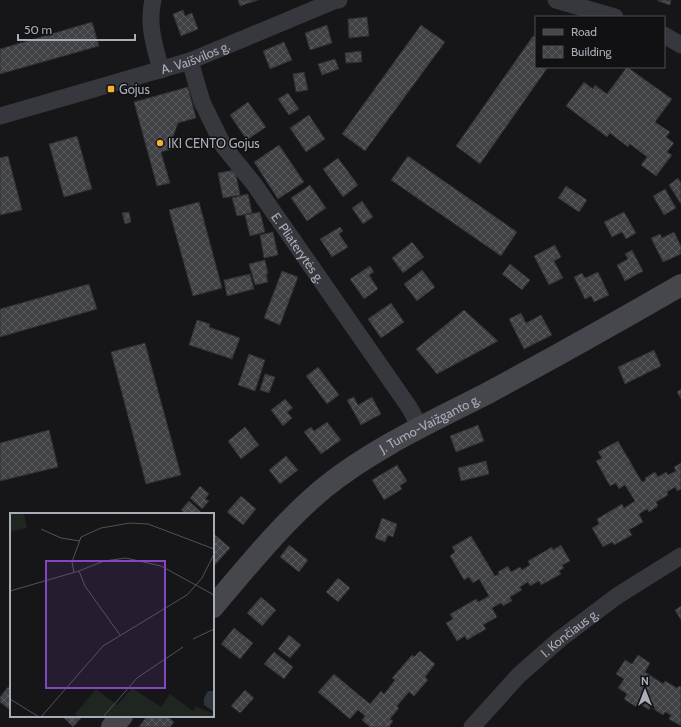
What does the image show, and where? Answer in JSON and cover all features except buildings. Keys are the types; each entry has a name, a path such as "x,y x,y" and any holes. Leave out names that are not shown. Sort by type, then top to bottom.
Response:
{"main road":[{"name":"J. Tumo-Vaižganto g.","path":"214,606 278,532 310,500 348,470 420,427 508,381 681,285"},
{"path":"112,727 121,717"}],"street":[{"path":"153,0 151,10 151,30 161,70"},
{"name":"A. Vaišvilos g.","path":"0,116 190,61 339,0"},
{"path":"556,0 612,16"},
{"path":"665,36 681,45"},
{"name":"E. Pliaterytės g.","path":"190,61 202,102 224,147 254,184 409,407 420,427"},
{"name":"I. Končiaus g.","path":"472,727 519,675 560,639 617,596 681,556"}],"place":[{"name":"Gojus","path":"111,89"},
{"name":"IKI CENTO Gojus","path":"160,143"}]}
